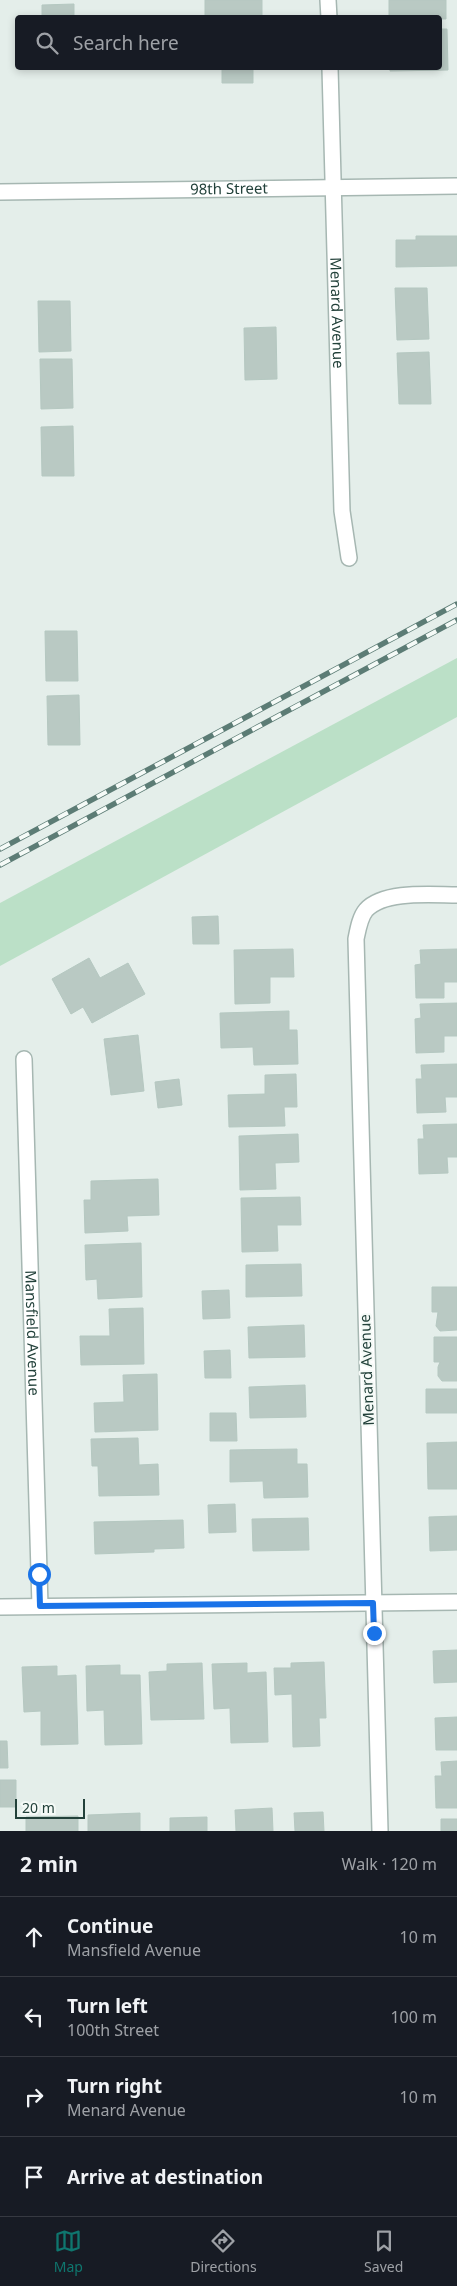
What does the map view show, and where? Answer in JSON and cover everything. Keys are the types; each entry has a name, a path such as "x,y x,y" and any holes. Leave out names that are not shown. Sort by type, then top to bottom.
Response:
{"street":[{"path":"328,0 329,15"},
{"name":"Menard Avenue","path":"330,70 342,511 349,558"},
{"name":"98th Street","path":"0,192 457,186"},
{"name":"Menard Avenue","path":"380,1831 355,957 359,926 365,911 374,903 391,898 457,895"},
{"name":"Mansfield Avenue","path":"24,1059 40,1606"},
{"path":"0,1607 457,1602"}],"green space":[{"path":"457,658 457,717 0,966 0,903"}],"building":[{"path":"205,0 262,0 262,15 205,15"},
{"path":"389,0 446,0 446,19 442,19 442,15 389,15"},
{"path":"74,4 74,15 42,15 42,5"},
{"path":"442,29 447,29 448,70 390,71 442,70"},
{"path":"222,70 253,70 253,83 222,83"},
{"path":"416,236 457,236 457,266 396,267 396,240 416,240"},
{"path":"395,288 427,288 429,339 397,340"},
{"path":"38,301 70,301 71,351 39,352"},
{"path":"276,327 277,379 245,380 244,328"},
{"path":"429,352 431,404 399,404 397,353"},
{"path":"40,359 72,359 73,408 41,409"},
{"path":"73,426 74,476 42,476 41,427"},
{"path":"45,631 77,631 78,681 46,681"},
{"path":"79,695 80,745 48,745 47,696"},
{"path":"218,916 219,944 193,944 192,917"},
{"path":"293,949 294,977 270,977 270,1003 235,1004 234,950"},
{"path":"457,949 457,982 444,982 444,998 416,998 415,965 421,964 420,950"},
{"path":"89,958 100,978 128,963 145,994 92,1023 83,1007 71,1014 52,979"},
{"path":"457,1003 457,1036 444,1036 444,1052 416,1053 415,1019 421,1018 420,1004"},
{"path":"289,1011 289,1030 297,1030 298,1064 254,1065 253,1047 221,1048 220,1013"},
{"path":"138,1035 144,1091 111,1095 104,1039"},
{"path":"457,1064 457,1097 445,1097 446,1112 417,1113 416,1079 422,1079 421,1065"},
{"path":"296,1074 297,1107 284,1107 285,1126 229,1127 228,1095 265,1094 265,1075"},
{"path":"179,1079 182,1105 158,1108 155,1082"},
{"path":"457,1124 457,1157 447,1157 448,1173 419,1174 418,1139 424,1139 423,1125"},
{"path":"298,1134 299,1162 275,1163 276,1189 240,1190 239,1136"},
{"path":"158,1179 159,1215 127,1216 128,1231 85,1233 84,1200 91,1200 91,1181"},
{"path":"300,1197 301,1225 277,1225 278,1251 242,1252 241,1198"},
{"path":"141,1243 142,1297 98,1299 97,1279 86,1280 85,1245"},
{"path":"301,1264 302,1296 246,1297 246,1265"},
{"path":"432,1287 457,1287 457,1330 440,1331 436,1326 438,1312 432,1312"},
{"path":"229,1290 230,1318 203,1319 202,1291"},
{"path":"143,1308 144,1364 81,1365 80,1336 110,1336 109,1309"},
{"path":"304,1325 305,1357 249,1358 248,1327"},
{"path":"434,1337 457,1337 457,1381 442,1381 438,1376 440,1362 434,1362"},
{"path":"230,1350 231,1378 205,1378 204,1351"},
{"path":"157,1374 158,1430 95,1432 94,1403 124,1402 123,1375"},
{"path":"305,1385 306,1417 250,1418 249,1387"},
{"path":"426,1389 457,1389 457,1413 426,1413"},
{"path":"210,1413 236,1413 237,1441 210,1441"},
{"path":"138,1438 139,1465 158,1464 159,1495 99,1496 98,1466 92,1466 91,1439"},
{"path":"457,1442 457,1489 428,1489 427,1443"},
{"path":"297,1449 297,1464 307,1464 308,1497 264,1498 263,1481 230,1482 230,1450"},
{"path":"235,1504 236,1532 209,1533 208,1505"},
{"path":"457,1516 457,1550 430,1551 429,1517"},
{"path":"308,1518 309,1550 253,1551 252,1519"},
{"path":"183,1520 184,1548 154,1549 154,1552 95,1554 94,1522"},
{"path":"457,1650 457,1682 434,1683 433,1651"},
{"path":"324,1662 326,1718 319,1718 320,1746 293,1747 292,1694 275,1695 274,1668 291,1668 291,1663"},
{"path":"202,1663 204,1719 151,1720 149,1672 167,1671 167,1664"},
{"path":"247,1663 247,1673 266,1672 268,1742 231,1743 230,1708 214,1709 212,1664"},
{"path":"120,1665 120,1675 140,1675 142,1744 105,1745 104,1710 87,1711 86,1666"},
{"path":"57,1666 57,1676 76,1675 78,1744 41,1745 41,1711 24,1712 22,1667"},
{"path":"457,1717 457,1750 436,1750 435,1718"},
{"path":"0,1741 7,1741 8,1768 0,1768"},
{"path":"457,1761 457,1808 436,1808 435,1776 442,1776 441,1762"},
{"path":"0,1780 16,1780 16,1807 0,1807"},
{"path":"272,1808 273,1831 236,1831 235,1810"},
{"path":"323,1812 324,1831 295,1831 294,1813"},
{"path":"140,1813 140,1831 88,1831 88,1815"},
{"path":"78,1816 78,1831 26,1831 26,1817"},
{"path":"207,1817 207,1831 170,1831 170,1818"},
{"path":"441,1819 457,1819 457,1831 441,1831"}],"railway":[{"path":"0,849 457,604"},
{"path":"0,865 457,620"}],"route":[{"path":"39,1574 40,1606 373,1603 374,1633"}]}
